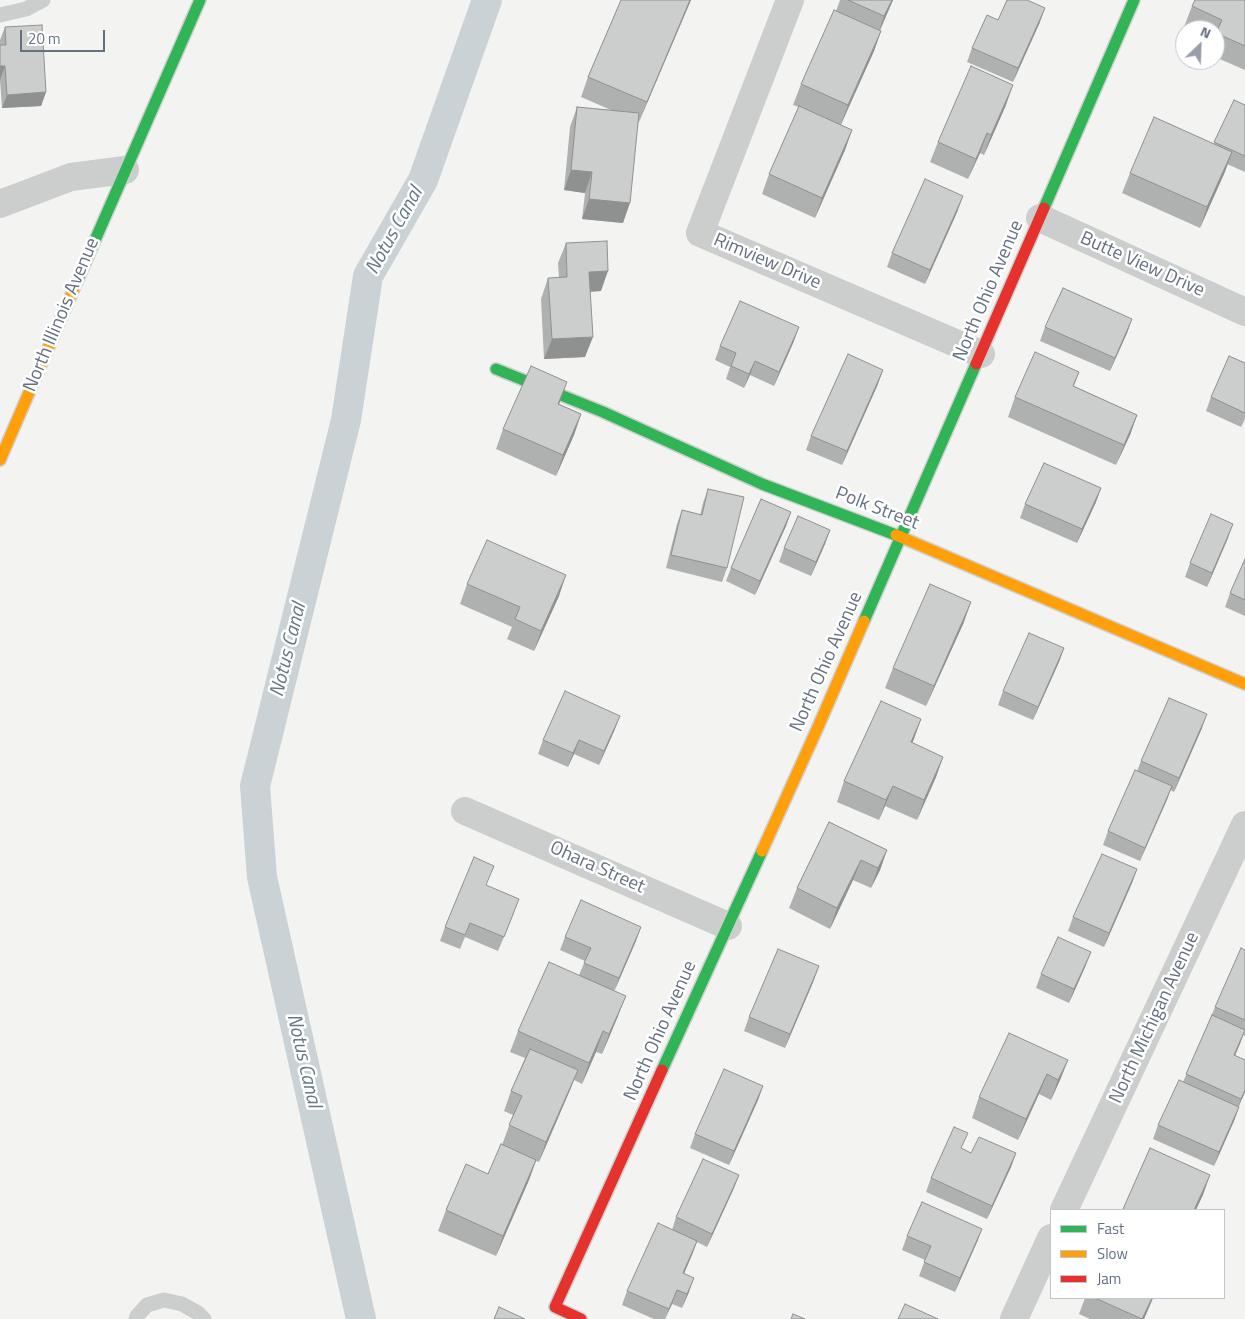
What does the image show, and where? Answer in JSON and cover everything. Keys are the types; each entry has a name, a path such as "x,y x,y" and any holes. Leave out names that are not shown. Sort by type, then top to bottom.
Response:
{"street":[{"name":"Rimview Drive","path":"790,0 700,232 981,354"},
{"name":"North Ohio Avenue","path":"581,1319 555,1307 814,736 1134,0"},
{"name":"North Illinois Avenue","path":"0,460 198,1"},
{"path":"0,204 71,177 125,170"},
{"name":"Butte View Drive","path":"1040,218 1245,312"},
{"name":"Polk Street","path":"496,369 603,412 762,484 901,537 1245,684"},
{"name":"Ohara Street","path":"465,811 728,926"},
{"name":"North Michigan Avenue","path":"1064,1209 1245,825"},
{"path":"1014,1319 1050,1240"}],"lane":[{"path":"0,15 26,9 43,0"},
{"path":"136,1319 147,1305 164,1300 182,1304 198,1312 204,1319"}],"building":[{"path":"621,0 690,0 647,102 588,77"},
{"path":"848,0 892,0 884,16"},
{"path":"1007,0 1027,0 1045,8 1018,68 972,48 987,15 998,20"},
{"path":"1195,0 1245,0 1245,46 1225,37 1225,20 1192,6"},
{"path":"834,10 881,31 848,105 801,84"},
{"path":"42,25 46,92 7,95 5,66 0,66 0,45 6,45 5,27"},
{"path":"971,66 1013,85 991,135 987,133 976,159 938,142"},
{"path":"1234,100 1245,105 1245,156 1214,142"},
{"path":"799,106 852,130 822,198 769,174"},
{"path":"577,107 639,113 630,203 589,199 592,172 571,170"},
{"path":"1154,117 1232,152 1207,207 1130,173"},
{"path":"925,179 963,196 930,270 892,253"},
{"path":"607,241 608,271 589,272 593,337 552,339 548,278 567,277 566,243"},
{"path":"1063,288 1132,319 1115,358 1045,327"},
{"path":"740,301 799,327 779,372 755,361 749,374 731,366 736,353 720,346"},
{"path":"1035,352 1079,372 1073,386 1137,415 1124,445 1015,397"},
{"path":"848,354 883,370 847,451 811,436"},
{"path":"1229,356 1245,363 1245,413 1211,397"},
{"path":"531,366 567,382 558,404 581,414 563,455 503,429"},
{"path":"1044,463 1101,488 1082,529 1025,504"},
{"path":"708,489 744,497 727,568 671,555 682,510 702,515"},
{"path":"761,499 791,512 760,581 731,568"},
{"path":"1211,514 1233,524 1212,573 1190,563"},
{"path":"798,516 830,530 816,562 784,548"},
{"path":"487,540 566,575 541,631 515,619 520,607 467,584"},
{"path":"1245,559 1245,600 1230,593"},
{"path":"930,584 971,602 934,686 893,668"},
{"path":"1029,633 1064,648 1038,707 1003,691"},
{"path":"565,691 620,716 604,751 579,740 573,753 543,740"},
{"path":"1169,698 1207,714 1179,778 1141,761"},
{"path":"881,701 921,719 911,742 943,757 924,800 893,786 886,800 844,781"},
{"path":"1135,770 1172,786 1145,848 1108,831"},
{"path":"829,822 887,850 878,868 861,860 837,908 797,888"},
{"path":"1102,854 1137,869 1109,933 1073,917"},
{"path":"474,857 494,866 486,885 519,899 504,937 470,923 465,935 445,927"},
{"path":"581,900 641,927 619,978 584,963 591,948 565,937"},
{"path":"1058,937 1091,952 1074,989 1041,974"},
{"path":"1241,948 1245,950 1245,1020 1215,1007"},
{"path":"778,949 819,966 790,1034 749,1017"},
{"path":"549,962 626,996 609,1034 603,1031 589,1063 518,1031"},
{"path":"1212,1015 1245,1030 1234,1055 1245,1060 1245,1090 1241,1099 1186,1074"},
{"path":"1009,1033 1068,1060 1058,1080 1047,1074 1026,1119 979,1097"},
{"path":"530,1049 578,1070 546,1142 509,1125 522,1096 511,1091"},
{"path":"724,1069 763,1086 734,1151 695,1134"},
{"path":"1179,1080 1239,1107 1219,1152 1158,1125"},
{"path":"954,1127 968,1133 961,1148 971,1153 979,1137 1016,1153 992,1206 931,1178"},
{"path":"501,1144 536,1160 503,1236 446,1210 466,1164 488,1174"},
{"path":"1150,1148 1210,1175 1194,1209 1123,1209"},
{"path":"703,1159 739,1175 712,1234 676,1217"},
{"path":"922,1202 982,1229 960,1278 924,1262 931,1246 907,1236"},
{"path":"658,1223 697,1241 683,1273 694,1278 687,1294 677,1290 669,1309 627,1291"},
{"path":"1097,1299 1152,1299 1142,1319"},
{"path":"905,1304 938,1319 898,1319"},
{"path":"499,1307 525,1319 494,1319"},
{"path":"793,1314 805,1319 791,1319"}],"waterway":[{"name":"Notus Canal","path":"361,1319 262,877 255,786 346,420 368,276 423,180 487,0"}],"traffic: fast":[{"path":"75,286 200,0"},
{"path":"1044,208 1134,0"},
{"path":"864,621 976,364"},
{"path":"496,369 603,412 762,484 896,535"},
{"path":"662,1070 762,851"}],"traffic: slow":[{"path":"0,460 75,286"},
{"path":"896,535 1245,684"},
{"path":"762,851 864,621"}],"traffic: jam":[{"path":"976,364 1044,208"},
{"path":"581,1319 555,1307 662,1070"}]}
